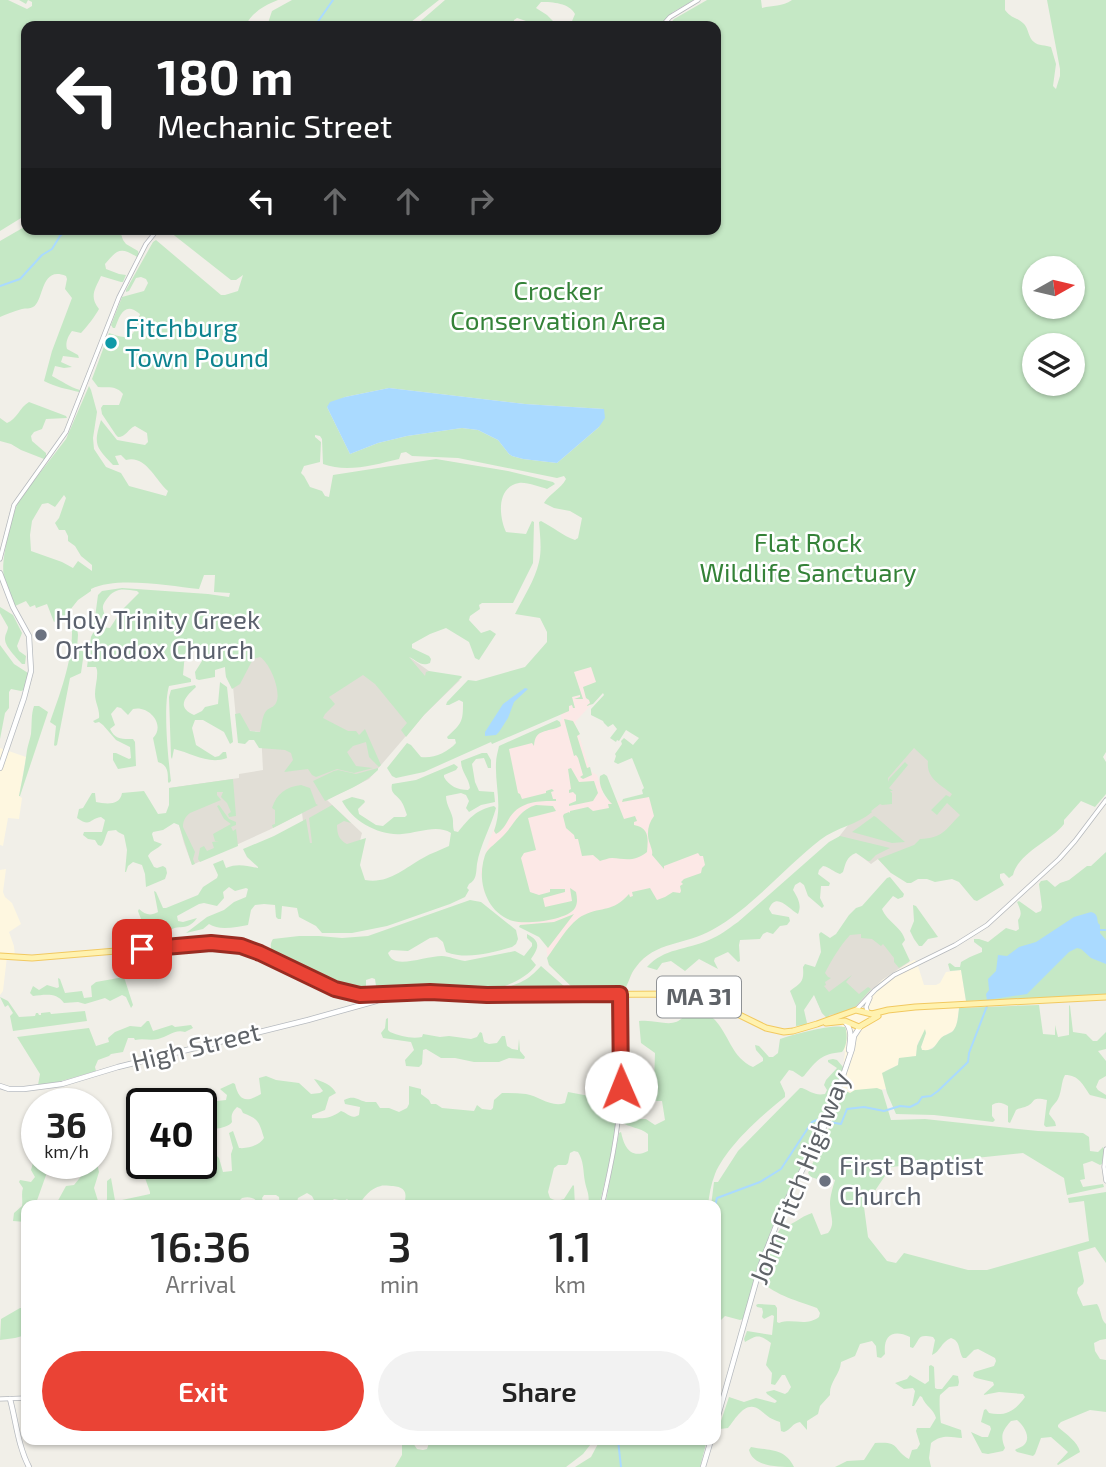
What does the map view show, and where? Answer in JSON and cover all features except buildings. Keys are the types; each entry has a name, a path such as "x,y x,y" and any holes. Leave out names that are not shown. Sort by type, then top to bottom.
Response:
{"main road":[{"path":"0,573 13,607 27,631 31,661 27,689 0,768"},
{"name":"MA 31","path":"0,956 32,958 193,944 225,944 249,948 340,991 360,995 430,992 487,995 679,994 720,1004 778,1032 915,1007 1106,997"},
{"name":"High Street","path":"0,1086 19,1089 62,1084 118,1066 327,1014 390,995"},
{"path":"817,1024 859,1017 871,1018 890,1011"},
{"name":"John Fitch Highway","path":"721,1405 761,1264 783,1208 830,1117 849,1054 848,1026 859,1017"},
{"name":"John Fitch Highway","path":"849,1054 859,1017"},
{"path":"10,1399 21,1443"},
{"path":"21,1445 29,1467"},
{"path":"704,1467 710,1445"}],"street":[{"path":"666,21 698,0"},
{"path":"0,559 14,505 65,432 119,297 153,235"},
{"path":"859,1017 872,993 899,971 955,945 987,925 1059,859 1106,800"},
{"path":"859,1017 872,993"},
{"path":"603,1200 620,1105 620,994"},
{"path":"1106,1149 1106,1181"},
{"path":"0,1399 21,1398"}],"shaded area":[{"path":"362,626 429,671 439,683 460,680 424,715 369,779 327,800 362,833 356,856 313,900 302,813 192,865 169,788 239,778 239,774 263,770 261,732 237,729 232,676 226,677 224,651"},
{"path":"619,655 615,679 575,722 590,771 597,775 604,796 614,802 711,782 713,930 652,951 635,967 624,991 578,991 549,965 543,939 495,909 484,891 481,872 499,817 500,747 562,720 548,665"},
{"path":"969,670 1012,787 891,873 878,859 871,864 838,838"},
{"path":"0,748 26,757 19,796 22,798 19,819 8,818 3,846 0,845"},
{"path":"6,869 3,892 12,903 21,924 9,932 15,957 7,957 3,991 0,995 0,870"},
{"path":"862,906 909,962 882,980 853,1010 827,1018 822,1013 807,977 815,971"},
{"path":"915,960 924,985 936,985 946,972 961,970 967,1008 959,1009 956,1029 926,1051 921,1047 926,1033 918,1042 916,1056 898,1059 898,1065 885,1071 887,1089 850,1093 835,1090 845,1052 846,1031 841,1025 841,1015 882,980"}],"green space":[{"path":"0,0 8,0 27,9 32,6 32,2 28,0 278,0 259,10 248,21 21,21 21,218 0,231"},
{"path":"292,0 439,0 412,21 269,21 272,11"},
{"path":"445,0 694,0 673,12 664,21 572,21 575,14 569,7 541,2 536,8 553,21 526,21 517,18 514,21 421,21"},
{"path":"707,0 761,0 762,8 792,0 1005,0 1005,10 1025,25 1032,40 1051,47 1056,64 1053,86 1056,89 1060,69 1047,0 1106,0 1106,752 1103,757 1106,762 1106,794 1095,807 1081,801 1058,830 1022,860 1013,875 1009,878 1004,873 1000,874 1004,885 977,901 959,882 952,879 935,882 918,879 907,883 891,873 878,859 914,845 920,839 939,835 960,815 947,803 937,815 931,810 946,795 950,797 952,794 932,776 928,761 914,748 888,778 888,782 905,762 908,765 889,788 893,791 890,791 892,804 880,804 866,816 820,840 727,921 702,935 652,952 634,970 624,991 578,991 549,965 547,958 579,918 612,907 629,894 630,897 633,896 632,892 650,888 657,900 673,892 680,893 680,886 683,884 681,882 701,873 705,865 703,856 698,853 664,866 664,869 652,855 648,833 654,816 649,797 622,802 623,799 643,794 644,788 632,758 618,764 614,762 615,754 624,738 633,745 639,738 626,730 616,742 610,738 617,729 613,724 608,727 591,715 591,709 604,695 603,693 593,704 586,706 590,703 583,687 596,682 591,667 574,672 583,699 574,699 580,695 572,697 575,708 569,706 569,711 424,772 396,778 387,768 407,743 421,757 440,754 453,746 455,739 447,737 461,722 463,702 459,700 446,705 447,702 468,680 476,681 525,667 547,642 547,632 540,618 515,614 539,562 539,522 575,540 578,538 582,518 570,511 544,503 564,482 564,476 557,478 458,458 412,456 406,452 401,453 399,459 370,466 332,467 323,464 322,439 315,435 321,442 320,462 304,466 301,473 310,487 329,497 333,475 436,459 508,471 555,484 547,489 519,483 506,490 503,496 501,511 506,532 526,534 532,521 534,522 533,563 513,603 482,603 479,605 480,609 470,616 469,620 481,633 490,630 496,634 479,660 475,658 469,642 446,628 412,644 412,648 431,659 430,663 424,664 409,657 425,676 429,671 462,677 406,737 401,730 407,723 375,684 363,675 329,697 335,704 323,718 348,731 356,731 359,735 365,729 381,765 379,767 369,757 366,742 353,746 347,752 356,766 373,768 354,773 337,769 316,777 308,769 284,772 293,760 291,753 259,748 254,740 245,744 238,743 235,714 240,713 250,731 260,732 265,712 276,703 276,685 271,671 260,657 253,659 240,684 232,689 225,667 215,670 215,677 196,679 195,672 202,661 197,651 189,650 185,653 183,675 191,679 191,682 169,686 167,695 171,781 168,782 166,767 158,762 153,738 157,733 157,722 145,710 133,709 128,715 117,707 111,714 115,725 110,729 112,733 135,742 136,766 118,769 113,753 129,759 130,747 116,740 99,722 93,721 99,718 95,694 97,670 96,667 87,667 93,633 101,627 110,628 121,611 139,593 123,590 113,593 103,604 105,616 94,625 98,595 102,591 122,588 229,597 230,593 214,592 215,575 204,575 199,589 129,582 102,585 91,589 66,615 54,622 47,604 36,608 35,605 30,607 26,601 13,607 2,579 5,550 19,500 66,439 89,386 97,412 94,449 106,467 121,473 129,486 166,496 168,491 145,465 133,459 126,460 121,455 115,456 119,465 113,465 100,449 97,435 101,420 117,440 145,445 148,442 147,433 135,426 118,437 102,414 101,408 103,405 119,405 123,394 114,388 98,387 92,379 109,333 128,337 134,332 140,314 135,310 127,309 121,314 115,328 111,325 122,297 144,291 148,283 141,277 136,278 129,291 126,290 156,240 221,295 225,295 238,291 243,275 231,280 174,235 721,235 721,21 672,21","holes":["389,388 525,404 604,409 599,427 557,463 512,456 498,440 478,430 462,428 407,436 350,454 327,407 345,397","64,495 66,498 55,523 59,530 65,530 68,541 92,565 92,571 78,561 73,568 31,551 32,521 42,504 48,503 55,507"]},
{"path":"21,229 21,235 121,235 126,244 138,251 137,257 127,251 119,251 105,264 106,269 126,275 123,282 101,276 94,297 99,309 81,333 72,331 67,340 67,349 79,358 63,356 61,362 72,367 55,366 52,376 80,390 79,392 44,381 72,298 65,289 66,276 51,276 33,307 0,317 0,241"},
{"path":"29,402 67,418 46,419 42,429 31,436 32,441 46,453 44,459 0,441 0,418 7,423"},
{"path":"0,607 13,615 22,633 17,646 26,656 25,664 22,664 7,645 5,639 8,627 0,613"},
{"path":"72,618 76,620 77,648 84,652 81,673 70,678 55,746 56,726 50,722 69,658"},
{"path":"0,645 14,664 28,673 24,690 11,689 9,692 9,708 5,713 0,739"},
{"path":"220,682 227,687 233,742 230,744 224,732 203,720 195,720 192,728 196,745 215,757 226,752 227,758 207,759 174,749 172,759 169,697 171,690 195,685 184,702 185,709 194,715 205,707 218,704"},
{"path":"34,706 48,712 19,796 31,734"},
{"path":"564,719 573,721 580,734 577,736 587,768 590,767 592,775 583,779 580,777 583,775 578,758 574,756"},
{"path":"557,720 561,726 539,734 534,746 532,743 509,749 518,793 522,799 552,789 553,799 556,801 537,802 519,808 496,834 496,763 499,746"},
{"path":"487,753 491,768 488,768 484,758 476,759 472,764 475,782 479,791 494,792 495,802 481,805 469,812 466,808 469,801 466,795 461,793 446,796 454,831 458,832 477,813 494,806 496,808 481,850 475,878 469,884 465,897 387,926 352,933 322,933 316,926 299,917 297,908 282,906 281,919 278,919 275,905 264,904 255,905 251,910 248,925 223,928 209,924 203,929 186,933 207,917 246,897 248,889 235,891 229,887 223,892 224,898 217,906 199,904 177,916 178,921 183,922 197,918 193,923 174,928 168,934 152,932 143,922 139,909 148,914 158,912 154,891 163,908 166,908 198,895 203,887 217,878 213,864 223,860 226,868 238,865 258,868 243,849 306,819 312,843 309,818 332,805 351,823 344,821 337,825 342,841 347,844 366,838 360,865 365,880 381,880 396,875 426,856 449,846 451,833 434,829 402,834 385,833 360,821 342,801 352,797 364,800 358,809 359,814 376,825 383,826 394,817 407,815 393,792 392,784 416,780 454,764 458,767 456,770 444,777 454,787 468,790 470,788 461,761"},
{"path":"378,768 360,784 325,801 313,781 338,770 356,774"},
{"path":"571,768 579,782 594,781 598,793 593,801 569,806 576,801 576,795 569,793 571,789 568,769"},
{"path":"604,774 624,819 635,816 637,821 634,825 643,829 647,835 647,852 638,857 600,861 593,855 582,856 578,839 566,828 564,814 588,807 593,811 609,808 608,804 612,804 600,784 600,776"},
{"path":"233,779 236,816 229,817 231,812 221,797 223,792 217,792 221,800 190,813 185,819 183,827 195,852 195,864 192,865 179,825 174,823 163,830 153,832 154,841 162,844 148,856 154,867 163,866 167,873 165,879 146,887 142,865 133,862 125,872 127,850 124,835 116,830 108,831 101,846 98,845 95,840 83,835 84,832 102,832 105,820 101,817 85,822 77,818 79,809 83,808 92,793 95,793 96,802 108,803 119,800 122,793 144,791 158,814 166,813 169,788"},
{"path":"301,785 310,788 318,805 273,828 275,810 272,808 277,798 287,789"},
{"path":"219,805 229,819 236,822 236,825 231,827 233,831 236,829 238,846 200,862 200,848 204,846 207,851 214,848 212,842 219,841 215,841 213,834 231,824 224,819 217,806"},
{"path":"536,805 553,806 556,811 528,818 536,850 524,853 521,858 530,892 539,895 550,892 550,889 565,889 565,892 543,898 545,907 572,901 570,888 576,892 577,902 575,908 564,916 536,922 513,921 497,912 487,898 482,881 483,863 487,851 520,814"},
{"path":"874,816 905,842 892,843 852,832"},
{"path":"840,836 890,848 870,861 856,853 848,858 840,874 823,866 818,874 830,883 829,886 821,886 822,908 808,896 804,885 800,882 795,885 793,890 798,899 798,914 787,905 775,901 769,909 772,914 789,917 790,921 787,925 780,926 773,934 763,934 760,939 740,940 738,962 728,952 715,958 718,969 699,959 685,971 671,961 662,963 657,970 647,967 661,956 709,940 727,930 829,842"},
{"path":"1106,852 1106,995 966,1001 961,970 950,971 948,964 960,967 961,962 982,952 974,939 988,942 1006,928 1016,931 1019,929 1018,920 1021,914 1017,902 1036,913 1041,911 1041,881 1047,880 1055,887 1091,866"},
{"path":"890,877 904,894 898,899 893,896 882,909 903,935 905,940 902,944 910,961 899,968 883,944 881,946 872,939 861,938 861,934 850,935 825,973 831,978 824,986 829,992 852,975 846,982 859,994 868,987 871,989 856,1006 846,1012 829,1015 829,1018 822,1013 814,995 804,1010 806,1025 796,1026 796,1006 790,991 801,981 805,964 815,967 821,952 819,934 821,932 830,938 836,934 849,915 862,906"},
{"path":"470,900 481,902 516,930 516,944 471,956 446,952 443,942 437,937 430,938 408,951 391,950 388,953 390,957 401,962 442,956 465,961 515,951 524,956 532,946 527,934 537,945 531,959 536,965 526,975 505,986 483,992 377,993 375,979 372,978 366,980 366,991 356,992 310,975 278,959 271,950 273,939 299,936 368,936"},
{"path":"913,905 938,937 928,939 922,946 919,946 910,931 914,921"},
{"path":"574,914 548,948 539,937 519,927 554,922"},
{"path":"541,966 565,987 565,992 498,992 525,980"},
{"path":"124,977 133,1005 131,1008 126,997 122,995 110,1001 105,998 85,1004 64,1003 54,996 33,996 30,993 33,986 39,990 47,985 59,987 58,978 65,993 82,991 84,998 92,997 91,986 96,982"},
{"path":"0,997 8,1001 19,1017 35,1016 36,1013 41,1015 50,1012 85,1011 87,1021 13,1031 10,1016 13,1013 8,1005 5,1007"},
{"path":"690,1005 694,1005 701,1015 715,1020 735,1052 753,1067 763,1061 755,1045 769,1057 773,1057 778,1053 780,1039 803,1032 845,1027 846,1043 842,1052 820,1059 802,1077 789,1070 780,1082 785,1097 745,1132 720,1163 712,1182 709,1200 606,1200 619,1133 621,1132 626,1147 632,1153 648,1151 648,1134 625,1124 623,1119 646,1119 655,1125 665,1120 662,1101 645,1098 646,1089 654,1085 655,1053 641,1043 639,1021 668,1023 680,1020"},
{"path":"1039,1005 1043,1034 1055,1035 1055,1025 1058,1037 1069,1035 1069,1005 1073,1032 1086,1034 1093,1041 1097,1041 1106,1032 1106,1049 1098,1051 1106,1061 1106,1076 1099,1080 1096,1087 1106,1095 1106,1099 1090,1095 1077,1079 1065,1075 1057,1101 1049,1114 1056,1126 1044,1125 1047,1100 1041,1099 1035,1099 1029,1105 1016,1110 1010,1123 1008,1106 1000,1103 992,1105 992,1116 995,1120 993,1122 934,1115 896,1114 882,1073 898,1065 899,1058 916,1056 917,1046 925,1029 922,1050 932,1049 942,1037 954,1030 959,1008"},
{"path":"388,1018 388,1030 406,1037 422,1037 423,1034 471,1039 477,1037 480,1032 484,1042 497,1043 505,1036 507,1046 518,1050 519,1039 520,1051 525,1057 499,1062 474,1062 441,1058 426,1049 423,1050 422,1064 419,1067 406,1066 405,1060 414,1050 411,1042 383,1038 381,1033"},
{"path":"147,1021 153,1031 172,1025 191,1025 193,1028 155,1040 128,1038 123,1052 98,1060 96,1071 38,1085 40,1074 17,1037 89,1028 96,1046 109,1042 108,1038 115,1032 130,1026 141,1027"},
{"path":"828,1060 837,1060 843,1067 832,1103 771,1230 743,1319 725,1316 721,1320 721,1200 712,1200 714,1182 718,1182 738,1151 800,1088 815,1094 825,1094 826,1080 837,1068"},
{"path":"266,1076 299,1083 311,1094 323,1091 314,1079 332,1088 336,1093 329,1097 325,1110 312,1115 312,1118 328,1118 341,1111 352,1116 359,1115 360,1107 345,1104 344,1100 351,1098 376,1102 380,1108 399,1112 409,1104 409,1086 421,1089 421,1094 431,1104 442,1108 474,1111 477,1105 491,1110 494,1100 502,1093 526,1094 560,1104 565,1103 568,1092 616,1101 617,1111 600,1200 588,1200 582,1163 578,1152 574,1151 570,1153 566,1165 554,1168 548,1192 550,1198 555,1200 404,1200 403,1190 385,1186 377,1187 363,1200 314,1200 307,1193 298,1200 279,1200 276,1195 264,1195 262,1200 248,1197 240,1200 122,1200 150,1194 145,1179 217,1179 217,1156 223,1172 232,1171 233,1148 229,1133 233,1131 239,1148 260,1143 264,1138 255,1119 237,1107 232,1114 232,1122 217,1129 217,1101 226,1100 227,1095 220,1089 233,1083 241,1097 247,1099 261,1094 259,1078"},
{"path":"844,1090 850,1093 855,1090 882,1090 891,1120 925,1119 1083,1133 1089,1137 1090,1151 1098,1152 1103,1147 1102,1164 1092,1161 1083,1164 1085,1179 1080,1180 1083,1187 1103,1184 1104,1187 1067,1195 1064,1178 1023,1153 891,1167 864,1207 868,1237 887,1261 896,1263 904,1253 968,1270 987,1270 1089,1241 1084,1201 1069,1203 1068,1198 1106,1192 1106,1263 1095,1247 1078,1252 1084,1281 1077,1293 1083,1306 1097,1304 1106,1324 1106,1339 1094,1343 1100,1359 1106,1360 1106,1412 1090,1410 1058,1425 1080,1452 1058,1465 1068,1452 1051,1437 1041,1438 1033,1456 1015,1450 1024,1445 1027,1438 1024,1428 1017,1420 1011,1421 1004,1431 1003,1451 982,1453 971,1432 988,1437 990,1426 981,1422 984,1410 995,1414 1005,1413 1018,1406 1025,1397 1023,1394 999,1392 983,1395 994,1385 993,1382 976,1378 973,1376 974,1372 994,1366 995,1358 978,1349 963,1358 958,1344 951,1338 932,1355 935,1340 928,1336 920,1338 913,1348 910,1347 910,1337 890,1335 885,1354 881,1358 877,1357 876,1346 872,1341 860,1344 855,1356 841,1362 830,1395 820,1406 818,1414 807,1421 807,1430 800,1422 784,1432 781,1431 780,1422 755,1407 746,1408 728,1428 721,1429 729,1397 744,1402 756,1398 775,1403 777,1401 766,1392 774,1390 785,1394 791,1387 785,1375 782,1375 775,1385 771,1384 772,1373 766,1365 771,1343 761,1337 745,1342 747,1331 772,1335 774,1316 764,1319 762,1308 756,1305 775,1305 779,1323 804,1322 819,1317 817,1308 779,1294 761,1280 776,1235 781,1228 812,1213 821,1235 828,1233 830,1229 830,1201 835,1180 820,1173 817,1179 808,1173"},
{"path":"33,1179 45,1179 37,1200 22,1200 23,1188 20,1180 31,1182"},
{"path":"79,1179 97,1179 94,1188 98,1200 58,1200 66,1186 74,1185"},
{"path":"111,1179 115,1200 107,1200 107,1181"},
{"path":"573,1185 575,1200 562,1200 564,1199"},
{"path":"21,1207 21,1222 13,1221 14,1213"},
{"path":"21,1308 21,1336 0,1340 1,1319"},
{"path":"931,1365 934,1367 937,1389 942,1389 953,1375 958,1376 958,1386 949,1387 940,1395 940,1413 941,1423 961,1430 962,1438 942,1437 931,1443 931,1467 835,1467 847,1461 864,1460 875,1443 889,1443 909,1459 912,1450 917,1449 920,1444 917,1428 930,1428 936,1418 920,1396 912,1406 915,1391 913,1388 904,1389 895,1383 907,1379 910,1375 925,1384 929,1381"},
{"path":"402,1445 414,1445 417,1449 423,1450 428,1445 590,1445 566,1467 395,1467 402,1455"},
{"path":"597,1445 706,1445 700,1467 575,1467 591,1457"},
{"path":"751,1447 781,1453 794,1467 761,1463 751,1456"}],"water":[{"path":"389,388 525,404 604,409 605,418 599,427 557,463 512,456 498,440 478,430 462,428 407,436 350,454 327,407 330,402 345,397"},
{"path":"525,688 528,689 514,702 499,732 485,736 503,704"},
{"path":"1091,912 1097,916 1100,933 1106,940 1106,964 1077,948 1069,952 1027,994 987,1000 988,979 996,971 998,955 1007,956 1019,947 1036,942 1074,917"}],"waterway":[{"path":"318,21 333,0"},
{"path":"0,286 20,279 42,255 52,249 61,235"},
{"path":"1100,930 1106,930"},
{"path":"716,1200 760,1182 781,1169 812,1122 817,1120 841,1124 847,1109 864,1107 884,1111 900,1106 910,1107 922,1097 931,1096 938,1091 968,1062 987,1006"},
{"path":"619,1445 621,1467"}],"place":[{"name":"Fitchburg Town Pound","path":"111,343"},
{"name":"Holy Trinity Greek Orthodox Church","path":"41,635"},
{"name":"First Baptist Church","path":"825,1181"}],"route":[{"path":"142,949 211,943 241,946 335,989 360,995 430,992 487,995 620,994 621,1087"}],"park label":[{"name":"Crocker Conservation Area","path":"558,306"},
{"name":"Flat Rock Wildlife Sanctuary","path":"808,558"}]}
